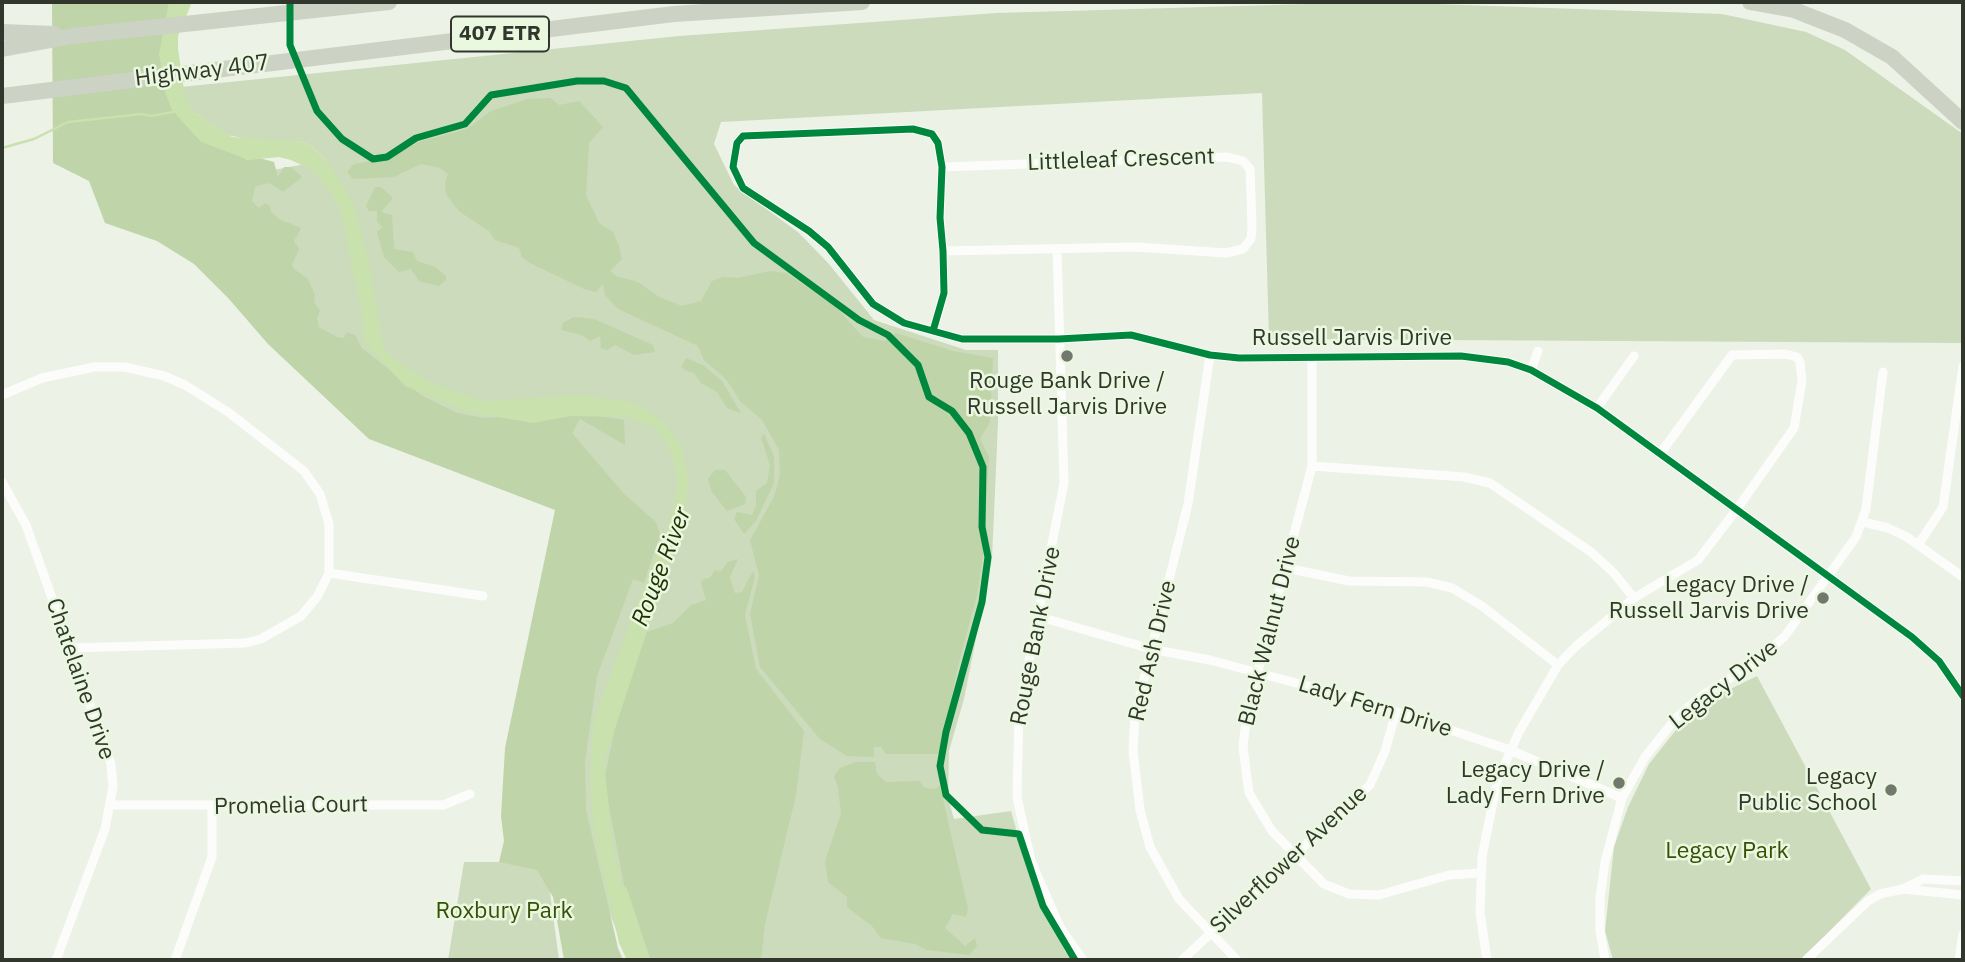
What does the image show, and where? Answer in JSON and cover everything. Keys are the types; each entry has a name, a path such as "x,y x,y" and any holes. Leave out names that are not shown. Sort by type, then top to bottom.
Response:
{"highway":[{"name":"Highway 407","path":"2,49 74,36 389,2"},
{"name":"Highway 407","path":"2,96 674,14 862,2"},
{"path":"1750,2 1794,10 1845,30 1892,57 1963,122"},
{"path":"2,32 74,36"},
{"path":"2,107 86,85"}],"street":[{"name":"Russell Jarvis Drive","path":"942,167 936,138 913,129 744,136 737,143 733,167 743,188 809,231 828,247 873,304 904,323 962,339 1059,340 1131,335 1210,355 1312,358 1461,356 1508,362 1531,370 1597,408 1912,637 1939,661 1963,696"},
{"name":"Littleleaf Crescent","path":"942,167 1227,157 1243,161 1250,169 1252,227 1251,239 1243,249 1226,253 1136,247 943,251"},
{"path":"933,331 944,293 940,218 942,167"},
{"name":"Rouge Bank Drive","path":"1057,249 1063,483 1040,617 1019,710 1017,797 1031,861 1060,927 1083,960"},
{"path":"1531,370 1538,351"},
{"path":"1487,960 1480,912 1480,873 1497,782 1510,750 1558,665 1634,598 1698,560 1737,509 1794,428 1802,381 1802,369 1797,357 1784,354 1732,355 1660,454"},
{"name":"Red Ash Drive","path":"1210,355 1186,513 1135,715 1133,751 1140,810 1150,847 1168,883 1237,960"},
{"path":"1597,408 1633,356"},
{"name":"Black Walnut Drive","path":"1312,358 1312,466 1247,712 1242,747 1249,793 1265,822 1324,884 1349,894 1379,895 1449,875 1480,873"},
{"path":"1918,545 1943,507 1963,366"},
{"path":"2,395 42,378 94,367 125,367 185,385 277,448 313,482 329,524 330,573 317,597 301,616 261,639 245,643 71,648"},
{"path":"1883,372 1863,522 1888,528 1918,545 1963,577"},
{"path":"1312,466 1464,477 1490,483 1591,552 1613,572 1634,598"},
{"name":"Chatelaine Drive","path":"2,482 26,525 111,764 110,806 105,829 57,960"},
{"name":"Legacy Drive","path":"1605,960 1600,930 1600,898 1605,862 1622,799 1645,757 1676,718 1703,695 1773,649 1828,577 1856,537 1863,522"},
{"path":"1286,568 1349,581 1427,582 1452,588 1482,606 1558,665"},
{"path":"330,573 483,596"},
{"name":"Lady Fern Drive","path":"1040,617 1151,649 1258,673 1396,712 1510,750 1622,799"},
{"name":"Silverflower Avenue","path":"1182,960 1297,856 1370,785 1378,769 1396,712"},
{"name":"Promelia Court","path":"110,806 443,805 470,794"},
{"path":"175,960 212,857 212,807"},
{"path":"1806,960 1868,901 1923,879 1963,881"},
{"path":"1903,888 1963,895"},
{"path":"1959,960 1963,934"}],"green space":[{"path":"1378,2 1722,14 1806,32 1845,50 1963,134 1963,343 1269,339 1262,93 721,122 714,144 734,185 799,233 829,264 874,320 966,350 998,350 998,423 992,558 964,699 949,751 948,798 954,819 1011,811 1028,872 1065,951 1073,960 628,960 576,826 578,723 640,551 477,429 381,386 307,325 230,219 242,176 326,160 310,145 298,141 263,142 227,135 193,111 183,96 181,87 679,36 997,13"},
{"name":"Legacy Park","path":"1757,676 1871,889 1801,960 1613,960 1605,931 1614,847 1628,807 1649,764 1680,725 1716,696"},
{"name":"Roxbury Park","path":"464,862 546,862 559,960 448,960"}],"shaded area":[{"path":"52,2 169,2 168,83 215,142 248,160 252,156 274,162 278,177 284,167 291,167 302,177 283,192 270,183 255,187 252,201 259,208 265,203 279,219 301,228 294,241 299,249 292,265 308,279 315,295 314,302 320,311 317,318 319,327 337,337 344,338 347,332 355,335 362,348 421,395 457,413 484,418 579,413 624,420 625,445 580,419 572,433 624,494 656,522 660,535 644,583 633,579 597,676 585,762 586,810 623,960 564,960 553,897 537,870 499,862 504,841 501,816 505,748 555,510 369,439 268,344 194,264 157,241 105,223 89,181 53,163"},
{"path":"550,98 559,105 579,101 603,127 589,143 586,195 599,223 613,232 619,246 622,259 610,271 616,276 638,282 659,297 682,306 701,301 712,281 723,277 738,278 770,271 786,273 835,306 863,337 885,341 896,333 953,351 993,358 990,422 980,439 989,457 983,556 977,595 958,666 940,754 886,754 881,747 874,747 874,757 847,756 820,739 760,667 750,614 759,575 750,540 774,497 780,475 779,450 762,420 740,401 726,379 704,360 698,346 618,309 605,295 603,284 596,292 584,289 530,263 522,257 519,248 495,240 489,231 460,212 446,194 445,182 448,174 440,168 421,164 394,177 353,179 347,172 354,164 390,158 418,142 467,129 491,111 528,99"},
{"path":"375,187 381,187 393,198 381,212 392,215 394,249 413,252 417,261 435,267 446,276 446,280 439,286 419,281 411,269 399,272 384,257 377,232 382,227 377,221 377,211 369,211 366,206"},
{"path":"574,317 594,319 653,345 655,352 634,355 615,345 607,350 601,348 600,336 590,341 582,335 561,330 563,323"},
{"path":"686,358 703,365 722,381 741,413 727,408 717,392 701,383 694,373 684,370 682,366"},
{"path":"764,434 774,456 774,483 756,521 744,534 734,519 737,512 752,515 756,506 756,491 767,483 770,465 761,438"},
{"path":"715,470 725,470 746,497 745,504 727,511 712,492 708,479"},
{"path":"738,559 730,577 735,593 742,592 753,571 755,576 745,615 756,669 804,731 796,795 765,924 761,960 646,960 631,922 604,780 622,697 647,632 673,623 691,605 706,600 701,583 703,579 710,578 715,570 720,572 728,562"},
{"path":"856,762 875,762 877,774 886,782 919,781 925,788 934,789 940,786 968,909 966,917 953,914 945,928 965,946 975,938 977,946 969,955 927,950 915,944 881,938 872,926 847,907 847,897 828,882 825,861 841,814 834,776 840,768"}],"water":[{"path":"169,2 192,2 178,36 178,49 185,97 197,114 232,137 298,141 310,145 329,163 355,206 369,263 384,349 398,362 434,384 484,401 582,395 638,404 666,424 682,447 688,480 685,516 604,762 613,847 627,910 646,960 627,960 619,943 595,836 590,785 594,719 674,507 678,481 671,453 656,428 628,417 571,416 533,423 468,412 405,386 363,341 362,315 340,208 320,179 310,169 291,160 279,157 249,160 201,142 172,110 165,92 159,54"}],"waterway":[{"path":"2,148 34,139 68,122 173,112"},
{"name":"Rouge River","path":"620,893 642,960"}],"cycle path":[{"path":"290,2 290,45 317,111 342,139 373,159 387,157 416,138 465,124 491,95 577,81 604,81 626,88 754,243 859,320 888,335 918,365 929,397 952,411 969,433 983,467 982,527 988,557 982,602 946,732 940,766 946,795 982,830 1019,834 1043,906 1075,960"},
{"path":"933,331 944,293 940,218 942,167 938,143 932,134 913,129 743,136 737,143 733,167 743,188 809,231 828,247 873,304 904,323 962,339 1059,339 1131,335 1210,355 1239,358 1461,356 1508,362 1531,370 1597,408 1912,637 1939,661 1963,696"}],"place":[{"name":"Rouge Bank Drive / Russell Jarvis Drive","path":"1067,356"},
{"name":"Legacy Drive / Russell Jarvis Drive","path":"1823,598"},
{"name":"Legacy Drive / Lady Fern Drive","path":"1619,783"},
{"name":"Legacy Public School","path":"1891,790"}]}
